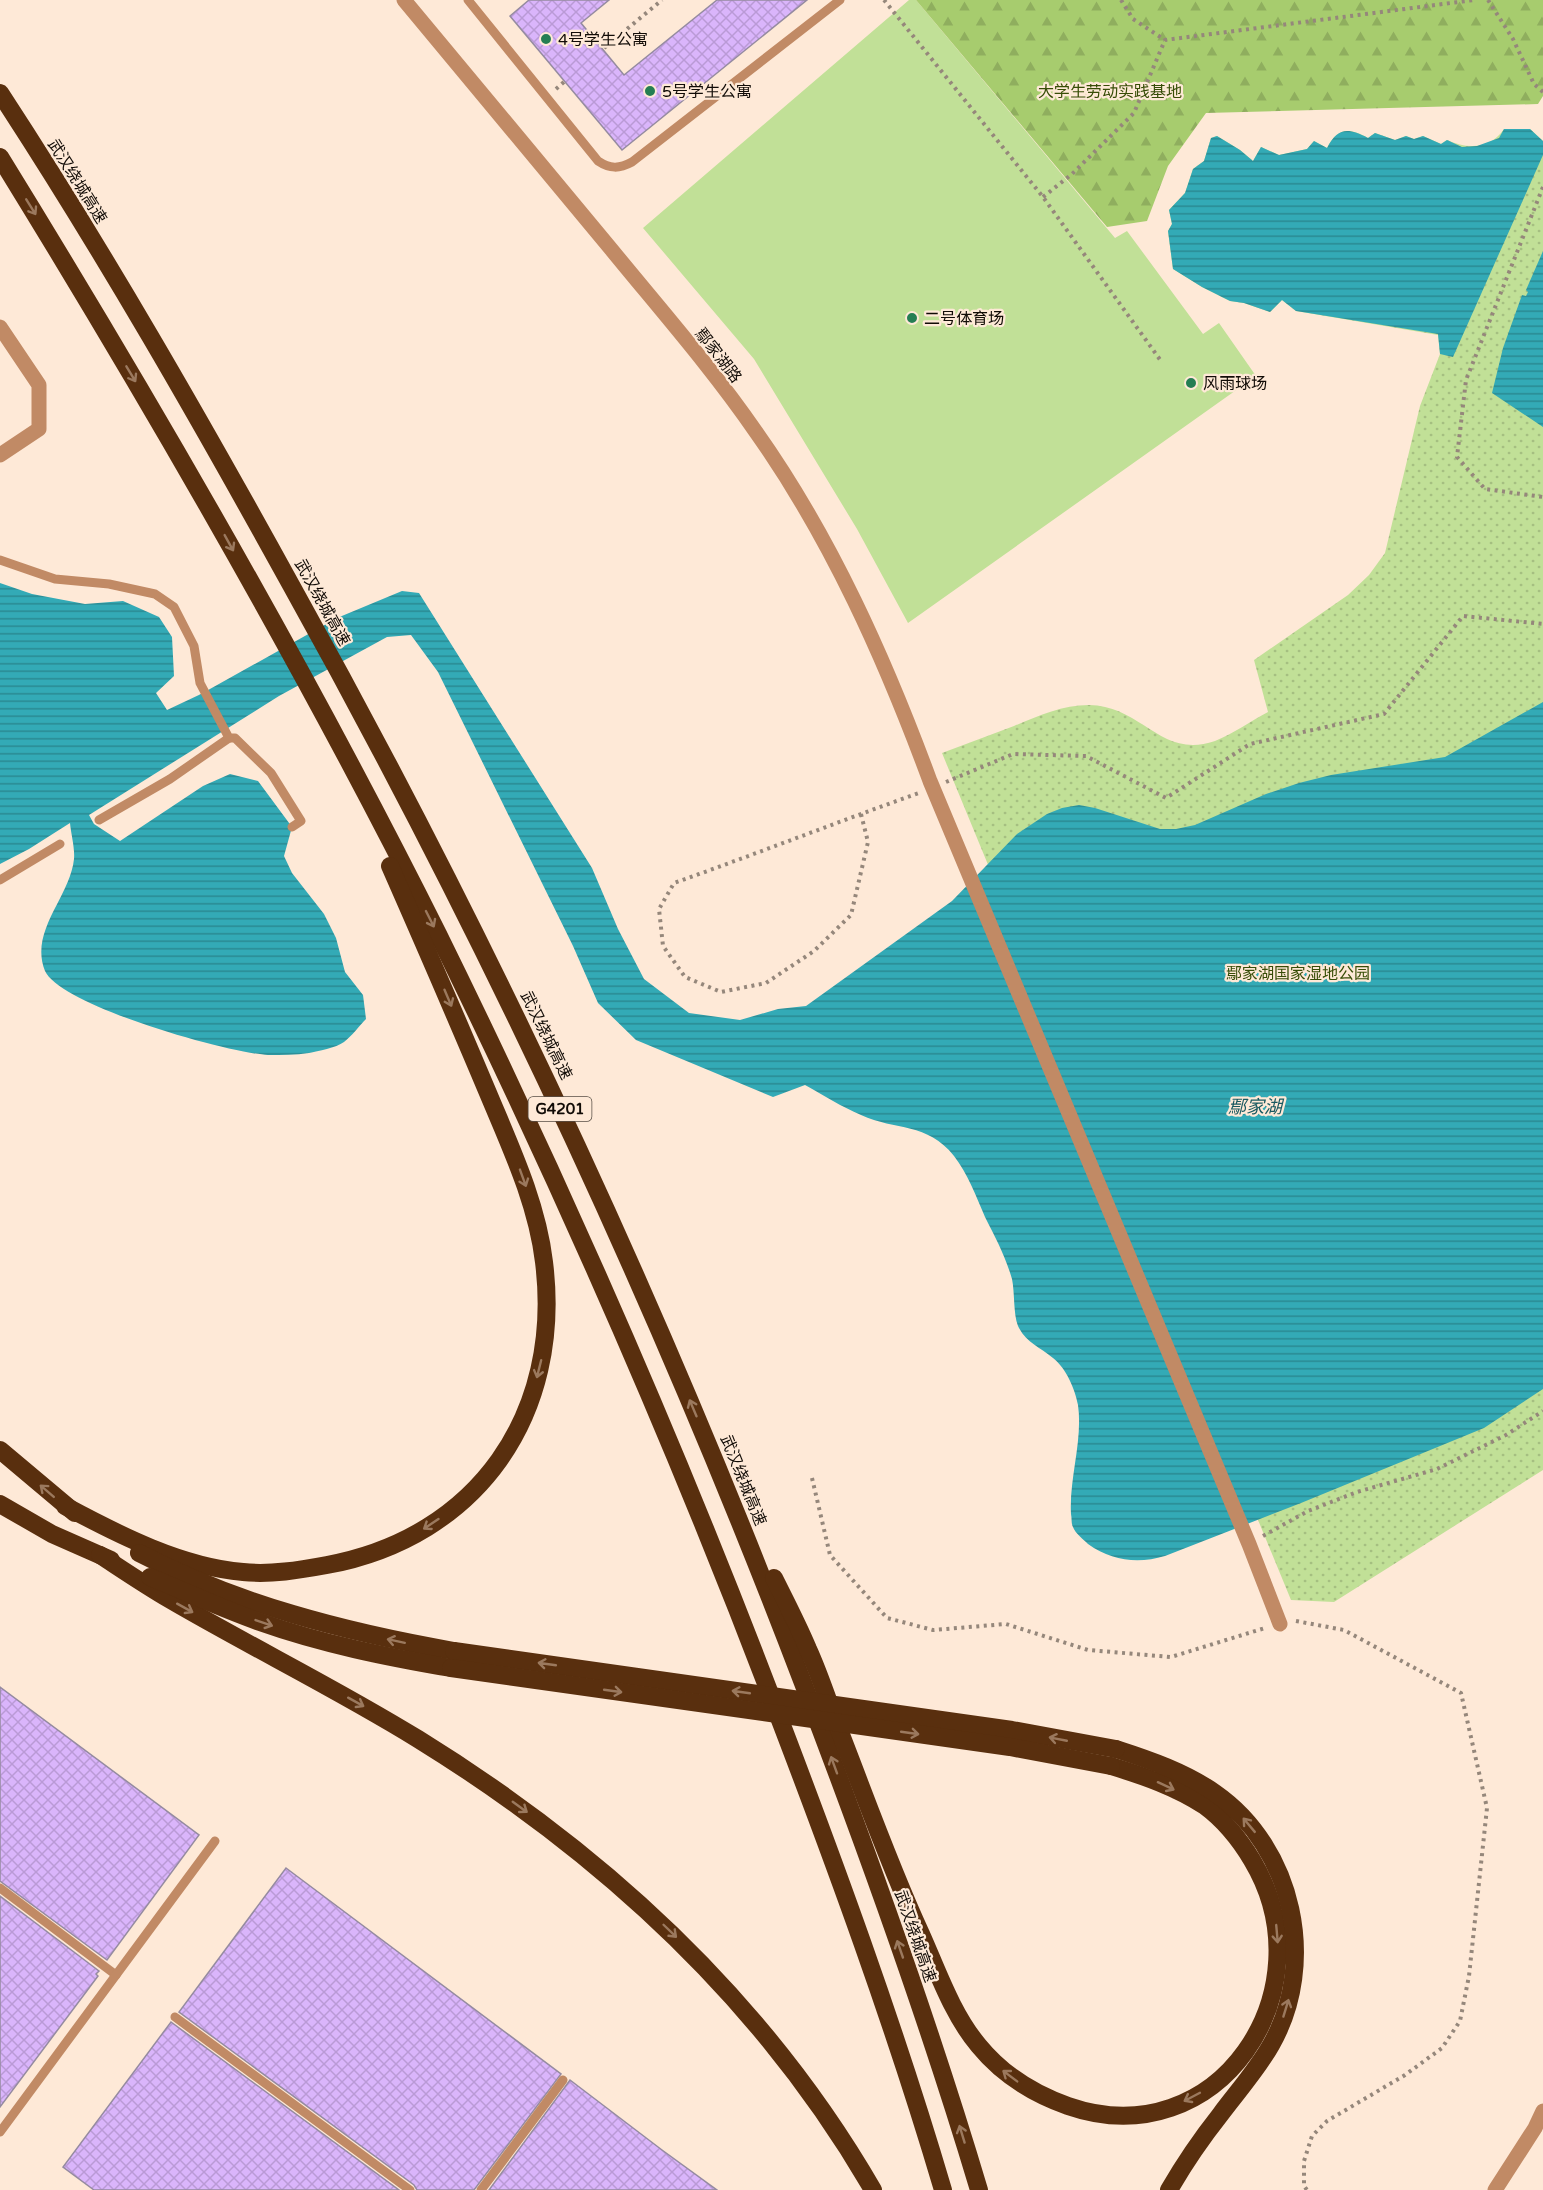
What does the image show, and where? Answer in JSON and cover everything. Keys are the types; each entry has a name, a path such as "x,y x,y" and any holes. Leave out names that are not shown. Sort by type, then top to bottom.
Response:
{"highway":[{"name":"武汉绕城高速","path":"0,93 89,236 228,472 324,644 396,778 534,1052 654,1315 775,1609 851,1810 920,2006 979,2190"},
{"name":"G4201","path":"0,157 141,390 215,519 322,714 435,930 498,1057 622,1329 684,1474 747,1633 838,1875 943,2190"},
{"path":"66,1506 127,1537 159,1550 227,1571 279,1572 313,1568 362,1557 385,1550 426,1528 480,1485 508,1448 536,1383 547,1324 547,1293 538,1230 529,1195 450,1000 322,714"},
{"path":"703,1431 809,1649 901,1891 959,2018 982,2050 1018,2082 1039,2094 1077,2110 1119,2117 1139,2115 1179,2104 1215,2083 1232,2068 1247,2052 1264,2020 1275,1986 1278,1950 1274,1914 1268,1892 1259,1871 1235,1834 1205,1807 1113,1758"},
{"path":"0,1450 66,1506 131,1548 166,1566 233,1594 314,1621 453,1660"},
{"path":"0,1504 52,1534 260,1622 360,1650 1012,1730 1113,1758 1156,1762 1215,1792 1232,1807 1261,1841 1274,1863 1289,1902 1294,1930 1292,1989 1272,2044 1198,2144 1168,2190"},
{"path":"100,1555 168,1599 372,1711 420,1740 512,1802 599,1867 660,1921 745,2010 804,2083 832,2123 873,2190"}],"street":[{"name":"鄢家湖路","path":"404,0 651,298 756,432 816,529 869,630 899,700 1249,1544 1280,1624"},
{"path":"0,327 39,385 39,429 0,455"},
{"path":"1495,2190 1535,2128 1543,2111"}],"lane":[{"path":"468,0 598,162 607,167 617,168 632,162 840,0"},
{"path":"0,560 55,579 109,584 155,594 174,607 194,646 200,683 229,738"},
{"path":"99,819 170,779 229,738 235,738 271,773 301,821 292,827"},
{"path":"0,880 60,844"},
{"path":"0,2132 215,1841"},
{"path":"0,1888 116,1975"},
{"path":"175,2017 410,2190"},
{"path":"481,2190 563,2080"}],"path":[{"path":"604,48 662,0"},
{"path":"884,0 1043,197 1161,361"},
{"path":"1121,0 1133,19 1166,40 1474,0"},
{"path":"1488,0 1513,39 1534,84 1543,92"},
{"path":"1043,197 1072,174 1134,113 1166,40"},
{"path":"1543,187 1466,380 1457,457 1485,489 1543,496"},
{"path":"861,814 868,842 851,915 814,951 766,983 721,992 685,977 663,946 659,909 674,883 861,814 932,784 1013,754 1086,756 1166,798 1250,744 1384,714 1463,616 1543,624"},
{"path":"1249,1544 1318,1507 1358,1492 1437,1469 1506,1435 1543,1411"},
{"path":"812,1478 830,1555 887,1618 933,1630 1006,1624 1088,1650 1171,1657 1291,1620 1344,1630 1461,1693 1487,1808 1469,1976 1460,2021 1442,2048 1405,2075 1327,2121 1311,2136 1304,2161 1304,2186 1307,2190"}],"green space":[{"path":"909,0 916,0 1115,238 1127,231 1203,334 1219,323 1256,376 908,623 857,529 754,359 643,228"},
{"name":"大学生劳动实践基地","path":"916,0 1543,0 1543,96 1538,104 1206,113 1168,166 1147,221 1107,227"},
{"name":"鄢家湖","path":"1504,129 1530,129 1543,141 1543,1470 1334,1602 1291,1600 942,753 1050,712 1079,705 1108,708 1180,744 1196,745 1222,738 1268,712 1254,660 1348,595 1369,575 1385,553 1420,406 1440,354 1438,335 1296,311 1282,300 1270,312 1230,301 1173,269 1168,231 1172,224 1169,210 1185,193 1193,169 1204,161 1211,138 1217,136 1253,161 1261,147 1279,155 1307,149 1314,141 1327,148 1335,136 1344,131 1355,132 1368,138 1375,133 1395,140 1406,136 1414,139 1423,136 1441,144 1447,140 1462,145 1478,146 1492,141"}],"water":[{"path":"1504,129 1530,129 1543,141 1543,155 1453,357 1440,354 1438,334 1296,311 1282,300 1270,312 1230,301 1173,269 1168,231 1172,224 1169,210 1185,193 1193,169 1204,161 1211,138 1217,136 1253,161 1261,147 1279,155 1307,149 1314,141 1327,148 1335,136 1344,131 1355,132 1368,138 1375,133 1395,140 1406,136 1414,139 1423,136 1441,144 1447,140 1462,147 1477,146 1499,138"},
{"path":"1543,251 1543,427 1492,393 1503,348 1522,295 1526,296 1528,292 1526,290"},
{"name":"鄢家湖","path":"0,583 32,594 85,604 123,601 159,617 172,637 174,676 156,693 167,710 201,694 337,618 402,591 419,593 592,868 618,929 644,979 689,1013 740,1020 778,1009 806,1006 952,901 1017,834 1047,814 1062,808 1079,805 1095,808 1160,829 1176,829 1195,825 1266,794 1299,783 1331,775 1445,757 1543,702 1543,1389 1484,1428 1165,1556 1135,1560 1116,1557 1097,1550 1080,1536 1072,1524 1071,1500 1079,1432 1075,1392 1058,1362 1030,1341 1019,1328 1012,1279 1006,1262 968,1178 954,1156 944,1145 922,1132 861,1115 805,1085 773,1097 636,1040 598,1003 573,946 438,672 411,635 387,637 279,696 89,815 94,824 120,841 203,786 230,774 258,781 292,827 284,856 292,873 324,914 336,938 345,972 363,995 366,1019 350,1037 336,1046 309,1053 268,1055 248,1052 184,1037 148,1025 81,999 58,985 45,971 41,956 42,942 71,873 74,855 70,823 0,864"}],"building":[{"name":"5号学生公寓","path":"529,0 609,0 581,23 624,75 717,0 807,0 622,150 510,16"},
{"path":"0,1687 199,1835 107,1960 0,1881"},
{"path":"286,1868 561,2074 474,2190 417,2190 414,2185 179,2012"},
{"path":"0,1896 99,1971 96,1974 98,1976 0,2107"},
{"path":"171,2022 399,2190 94,2190 63,2167"},
{"path":"570,2080 662,2150 717,2190 489,2190"}],"place":[{"name":"4号学生公寓","path":"546,39"},
{"name":"5号学生公寓","path":"650,91"},
{"name":"二号体育场","path":"912,318"},
{"name":"风雨球场","path":"1191,383"}],"park label":[{"name":"鄢家湖国家湿地公园","path":"1298,973"}]}
